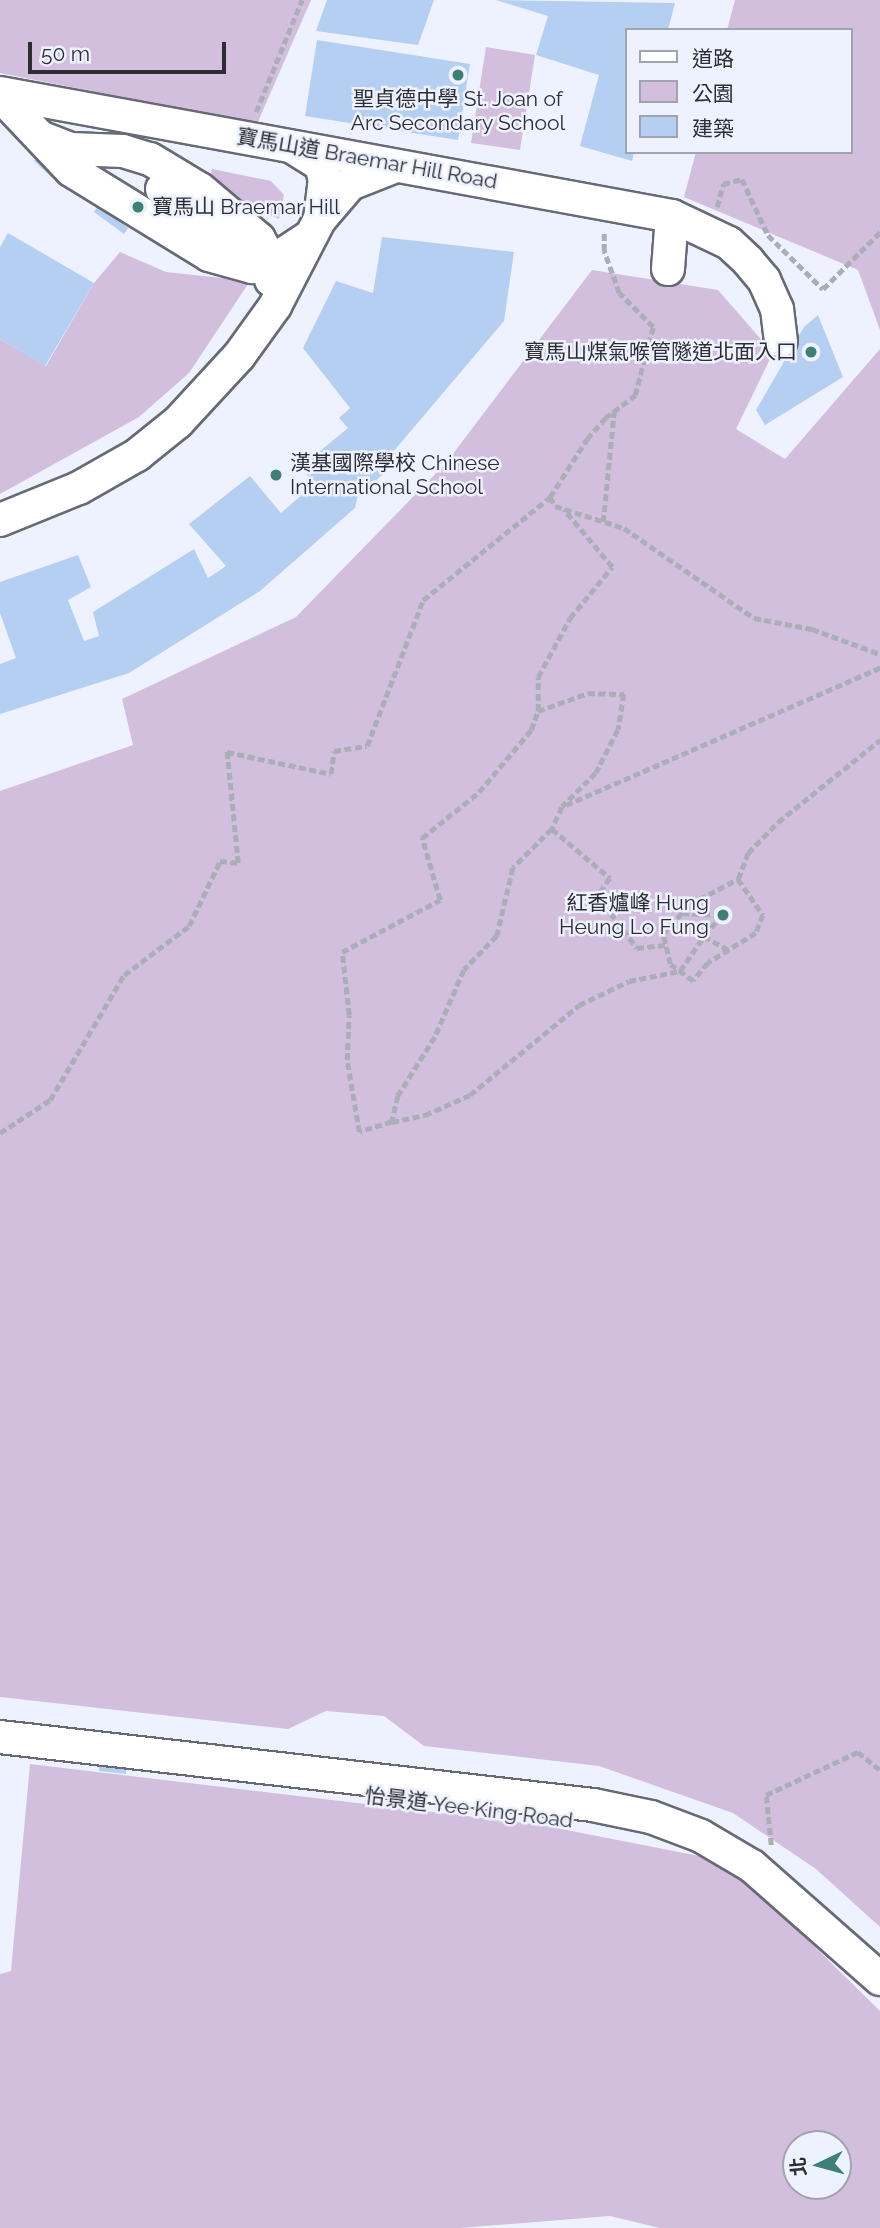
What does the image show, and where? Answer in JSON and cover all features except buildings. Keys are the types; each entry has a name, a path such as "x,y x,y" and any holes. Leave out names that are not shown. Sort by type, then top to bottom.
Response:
{"street":[{"path":"0,94 71,170 170,233 222,261 261,264 316,226 326,181 321,165 284,143"},
{"name":"寶馬山道 Braemar Hill Road","path":"0,94 284,143 672,216 722,231"},
{"path":"38,137 71,149 98,150 188,205 206,234 227,253 261,264"},
{"path":"0,520 79,488 137,455 199,401 260,329 316,226 350,184 399,165"},
{"path":"668,269 672,216"},
{"path":"722,231 764,280 776,309 781,341"},
{"path":"260,329 261,264"},
{"name":"怡景道 Yee King Road","path":"0,1737 593,1805 651,1817 701,1836 752,1866 880,1979"}],"path":[{"path":"255,115 302,0"},
{"path":"722,231 723,184 742,179 768,235 822,289 880,232"},
{"path":"0,1133 50,1100 124,975 190,926 220,861 238,863 227,752 331,774 334,751 367,746 424,600 550,497 564,470 614,411 635,395 653,327 619,293 604,251 604,222"},
{"path":"603,522 614,411"},
{"path":"550,497 555,506 564,510 624,528 754,618 812,629 880,654"},
{"path":"564,510 612,567 570,618 538,677 538,711 531,730 479,792 422,838 440,900 342,952 349,1015 347,1060 359,1132 425,1115 470,1095 579,1005 629,981 680,971 704,936 723,915 682,913"},
{"path":"562,807 880,668"},
{"path":"392,1122 398,1096 435,1037 464,970 497,936 513,868 552,829 562,807 596,773 618,730 624,694 588,693 538,711"},
{"path":"737,879 763,915 756,933 708,962 693,981 670,964 663,934 682,913 737,879 748,853 778,822 880,740"},
{"path":"552,829 610,878 598,896 637,948 665,945"},
{"path":"704,936 728,950"},
{"path":"771,1849 766,1795 858,1752 880,1770"}],"green space":[{"path":"0,0 311,0 257,124 0,73"},
{"path":"735,0 880,0 880,330 858,270 684,197 695,154 852,154 852,28 728,28"},
{"path":"486,47 535,55 520,150 471,143"},
{"path":"212,169 271,181 284,195 279,219 209,187"},
{"path":"120,252 166,272 250,281 189,373 139,417 0,494 0,339 46,366 94,283"},
{"path":"592,270 718,290 773,353 736,429 785,459 880,349 880,1927 816,1869 733,1813 599,1766 424,1746 384,1716 326,1711 288,1729 0,1697 0,791 133,745 122,699 296,617 446,463"},
{"path":"30,1764 541,1825 699,1856 758,1891 880,2011 880,2228 660,2228 610,2216 460,2228 0,2228 0,1974 11,1971"}],"place":[{"name":"聖貞德中學 St. Joan of Arc Secondary School","path":"458,75"},
{"name":"寶馬山 Braemar Hill","path":"138,207"},
{"name":"寶馬山煤氣喉管隧道北面入口","path":"811,352"},
{"name":"漢基國際學校 Chinese International School","path":"276,475"},
{"name":"紅香爐峰 Hung Heung Lo Fung","path":"723,915"}]}
